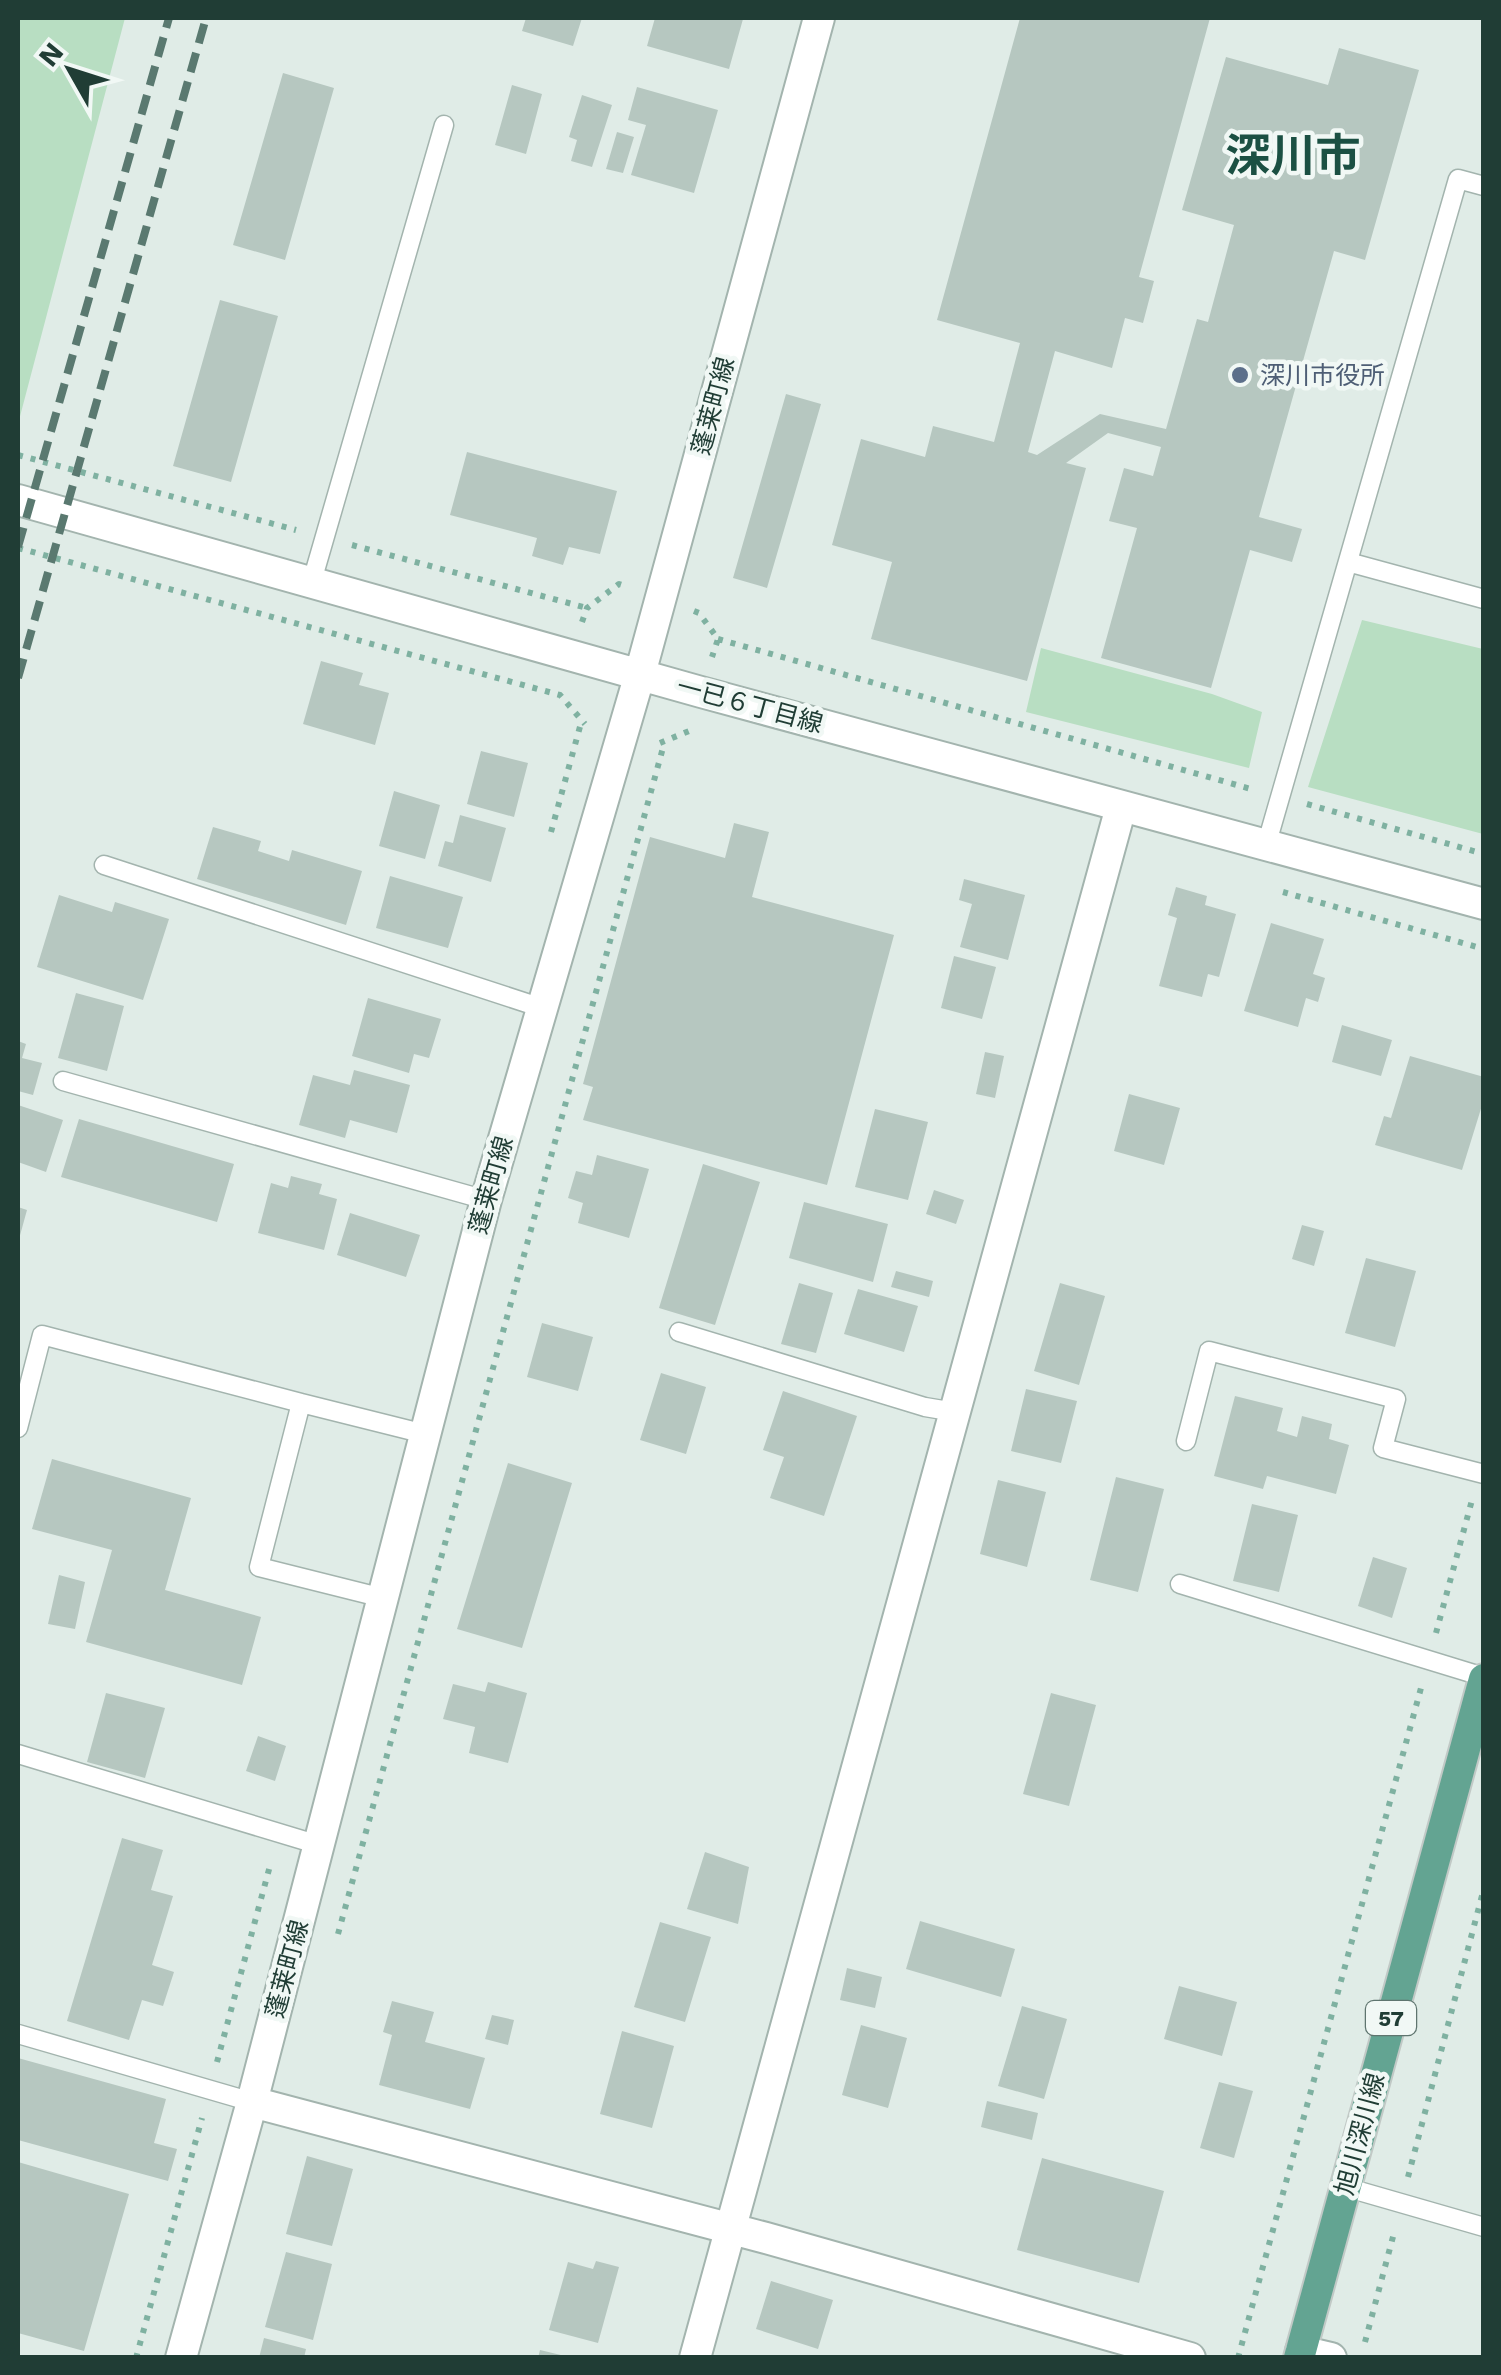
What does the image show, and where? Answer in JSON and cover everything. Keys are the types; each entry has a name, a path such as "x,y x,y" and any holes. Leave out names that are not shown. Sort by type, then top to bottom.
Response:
{"main road":[{"name":"旭川深川線","path":"1300,2354 1483,1685"}],"street":[{"name":"蓬莱町線","path":"181,2358 252,2102 486,1200 640,674 820,18"},
{"name":"一已６丁目線","path":"18,500 1484,904"},
{"path":"695,2358 1121,807"},
{"path":"252,2102 731,2229 1190,2358"},
{"path":"1300,2354 1331,2358"}],"lane":[{"path":"312,580 444,125"},
{"path":"1266,846 1458,179 1484,186"},
{"path":"1348,562 1484,599"},
{"path":"104,865 542,1008"},
{"path":"62,1082 486,1200"},
{"path":"679,1332 924,1407 955,1412"},
{"path":"18,1428 42,1335 425,1434"},
{"path":"1186,1441 1209,1351 1396,1399 1383,1448 1481,1473"},
{"path":"301,1403 259,1567 383,1598"},
{"path":"1180,1584 1428,1660 1483,1685"},
{"path":"18,1754 319,1845"},
{"path":"18,2034 252,2102"},
{"path":"1345,2187 1484,2228"}],"path":[{"path":"18,548 560,695"},
{"path":"718,639 1254,790"},
{"path":"337,1938 664,744"},
{"path":"1292,800 1484,854"},
{"path":"1238,2358 1481,1473"},
{"path":"1361,2358 1484,1888"}],"green space":[{"path":"18,18 125,18 18,424"},
{"path":"1362,620 1483,649 1483,834 1308,787"},
{"path":"1041,648 1212,694 1262,712 1249,768 1026,712"}],"building":[{"path":"526,18 582,18 573,46 522,31"},
{"path":"655,18 743,19 729,69 647,46"},
{"path":"1020,18 1210,18 1139,277 1154,281 1143,323 1125,318 1112,368 1055,351 1028,452 1037,455 1100,414 1166,429 1197,319 1208,322 1234,225 1182,210 1226,57 1328,85 1339,48 1419,70 1365,260 1334,251 1259,517 1302,529 1292,562 1250,550 1211,688 1101,658 1137,528 1109,521 1124,468 1153,476 1161,447 1108,433 1066,463 1086,468 1027,681 871,639 892,562 832,545 861,439 925,457 933,426 994,442 1020,343 937,320"},
{"path":"283,73 334,88 285,260 233,245"},
{"path":"512,85 542,94 526,154 495,145"},
{"path":"637,87 718,110 694,193 631,175 646,125 628,120"},
{"path":"582,95 612,105 592,167 571,161 577,140 569,137"},
{"path":"617,132 634,137 623,173 606,169"},
{"path":"220,300 278,316 231,482 173,466"},
{"path":"786,394 821,404 767,588 733,578"},
{"path":"467,452 617,491 600,554 569,547 563,565 532,556 537,538 450,515"},
{"path":"321,661 363,673 359,685 389,693 375,745 303,724"},
{"path":"481,751 528,763 514,817 467,804"},
{"path":"394,791 440,805 425,859 379,846"},
{"path":"460,815 506,828 491,882 438,866 445,841 453,843"},
{"path":"734,823 769,832 752,897 894,935 827,1185 583,1120 593,1087 583,1084 650,837 725,858"},
{"path":"213,827 261,841 258,851 289,861 292,850 362,871 346,925 197,879"},
{"path":"390,876 463,897 448,948 376,928"},
{"path":"964,879 1025,895 1008,960 960,947 972,904 959,900"},
{"path":"1176,887 1207,896 1205,905 1236,914 1219,977 1208,974 1202,997 1159,986 1177,918 1168,915"},
{"path":"59,895 112,912 115,902 169,919 143,1000 37,967"},
{"path":"1271,923 1324,939 1313,974 1325,978 1318,1002 1306,998 1298,1027 1244,1011"},
{"path":"954,956 996,967 982,1019 941,1008"},
{"path":"76,993 124,1006 107,1071 58,1058"},
{"path":"368,998 441,1019 429,1058 414,1054 409,1073 352,1056"},
{"path":"1342,1025 1392,1040 1381,1076 1332,1062"},
{"path":"18,1041 26,1044 22,1058 42,1063 33,1095 18,1091"},
{"path":"985,1052 1004,1056 995,1098 976,1094"},
{"path":"1410,1056 1484,1077 1484,1099 1462,1170 1375,1145 1384,1116 1391,1118"},
{"path":"354,1070 410,1085 397,1133 350,1120 345,1138 299,1125 313,1075 350,1085"},
{"path":"1129,1094 1180,1108 1164,1165 1114,1151"},
{"path":"18,1105 63,1120 46,1172 18,1162"},
{"path":"875,1109 928,1122 908,1200 855,1187"},
{"path":"79,1119 234,1164 217,1222 61,1177"},
{"path":"597,1155 649,1169 629,1238 578,1223 583,1203 568,1198 576,1171 592,1175"},
{"path":"703,1164 760,1182 715,1325 659,1308"},
{"path":"291,1176 322,1184 319,1194 337,1199 324,1250 258,1233 271,1183 288,1188"},
{"path":"934,1190 964,1200 956,1224 926,1214"},
{"path":"804,1202 888,1224 873,1282 789,1258"},
{"path":"18,1207 27,1210 19,1239 18,1239"},
{"path":"350,1213 420,1235 406,1277 337,1255"},
{"path":"1302,1225 1324,1231 1314,1266 1292,1259"},
{"path":"1366,1258 1416,1271 1395,1347 1345,1333"},
{"path":"896,1271 933,1281 929,1297 891,1287"},
{"path":"799,1283 833,1293 816,1353 781,1344"},
{"path":"1060,1283 1105,1296 1079,1385 1034,1371"},
{"path":"858,1289 918,1306 904,1352 844,1334"},
{"path":"542,1323 593,1337 578,1391 527,1377"},
{"path":"661,1373 706,1387 686,1454 640,1440"},
{"path":"1026,1389 1077,1401 1061,1463 1011,1451"},
{"path":"783,1391 857,1416 824,1516 770,1498 784,1457 763,1450"},
{"path":"1235,1396 1283,1408 1277,1431 1297,1437 1302,1416 1332,1424 1329,1439 1349,1445 1336,1494 1267,1476 1263,1489 1214,1476"},
{"path":"52,1459 191,1498 165,1590 261,1617 242,1685 86,1642 112,1550 32,1529"},
{"path":"508,1463 572,1483 522,1648 457,1629"},
{"path":"1116,1477 1164,1489 1138,1592 1090,1580"},
{"path":"998,1480 1046,1492 1027,1567 980,1554"},
{"path":"1252,1504 1298,1515 1279,1592 1233,1581"},
{"path":"1373,1557 1407,1568 1392,1618 1358,1606"},
{"path":"59,1575 85,1582 75,1629 48,1624"},
{"path":"488,1682 527,1693 508,1763 469,1753 475,1727 443,1719 453,1684 485,1692"},
{"path":"106,1693 165,1708 145,1778 87,1762"},
{"path":"1051,1693 1096,1705 1069,1806 1023,1794"},
{"path":"258,1736 286,1746 275,1781 246,1771"},
{"path":"122,1838 163,1850 151,1890 173,1896 152,1965 174,1972 163,2006 142,2000 129,2040 67,2021"},
{"path":"705,1852 749,1867 738,1924 687,1909"},
{"path":"920,1921 1015,1949 1001,1997 906,1969"},
{"path":"660,1922 711,1937 685,2022 634,2007"},
{"path":"847,1968 882,1977 875,2008 840,2000"},
{"path":"1179,1986 1237,2002 1222,2056 1164,2039"},
{"path":"392,2001 434,2012 425,2042 485,2058 470,2109 379,2085 392,2035 383,2032"},
{"path":"1022,2006 1067,2019 1044,2099 998,2086"},
{"path":"492,2015 514,2020 508,2045 485,2039"},
{"path":"861,2025 907,2038 888,2108 842,2095"},
{"path":"622,2031 674,2046 652,2128 600,2114"},
{"path":"18,2058 166,2099 154,2143 177,2149 168,2181 18,2140"},
{"path":"1219,2082 1253,2091 1234,2158 1200,2148"},
{"path":"987,2101 1038,2113 1032,2140 981,2127"},
{"path":"307,2156 353,2169 332,2246 286,2234"},
{"path":"1042,2158 1164,2191 1139,2283 1017,2250"},
{"path":"18,2162 129,2194 84,2351 18,2333"},
{"path":"286,2252 332,2264 313,2340 265,2327"},
{"path":"596,2261 619,2267 598,2343 549,2330 568,2262 593,2269"},
{"path":"771,2281 833,2300 818,2349 756,2329"},
{"path":"264,2338 306,2349 304,2358 259,2358"},
{"path":"540,2350 565,2356 565,2358 538,2358"}],"railway":[{"path":"18,547 169,18"},
{"path":"18,678 206,18"}],"place":[{"name":"深川市役所","path":"1240,375"}],"district":[{"name":"深川市","path":"1293,155"}]}
